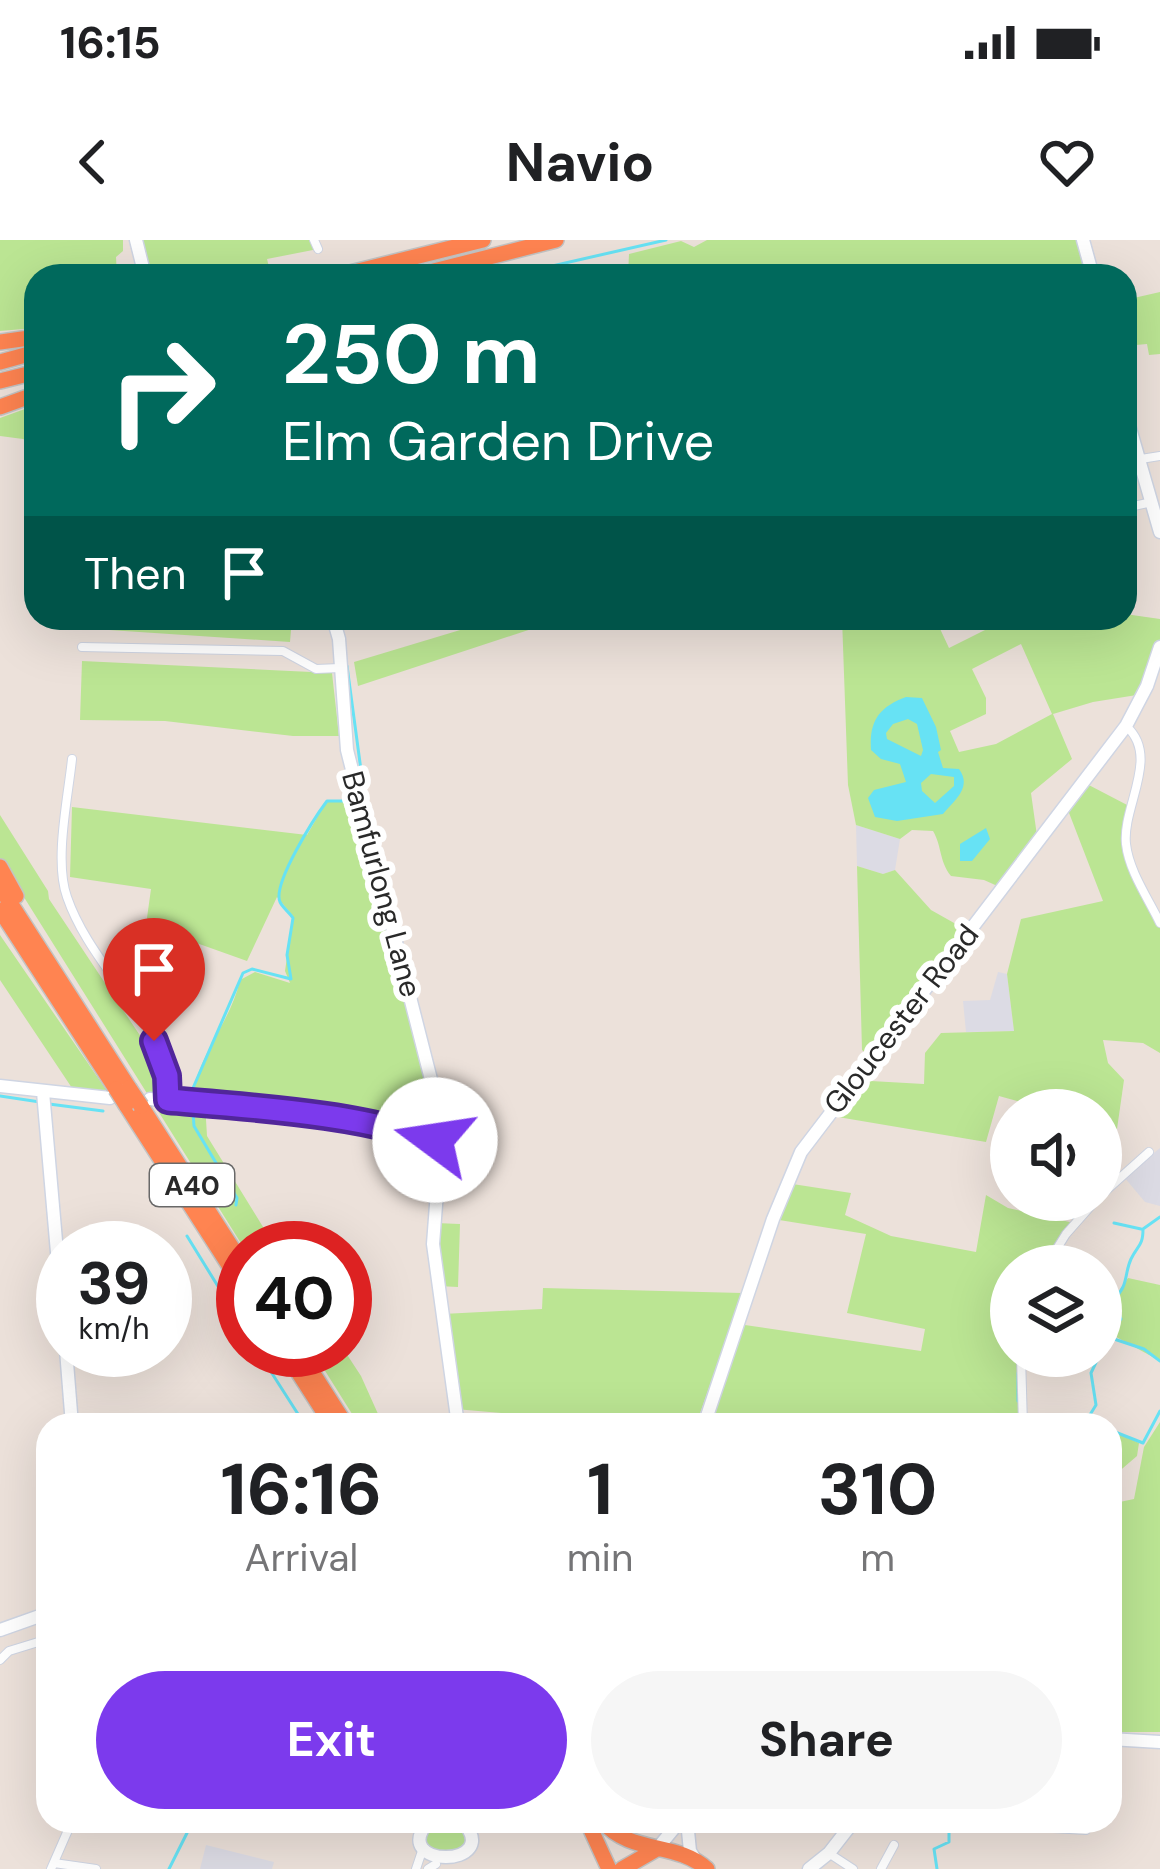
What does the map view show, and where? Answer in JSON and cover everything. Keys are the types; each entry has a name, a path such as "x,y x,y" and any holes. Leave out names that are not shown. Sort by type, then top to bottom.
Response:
{"highway":[{"path":"386,264 483,240"},
{"path":"461,264 556,240"},
{"path":"0,867 87,1023"},
{"name":"A40","path":"0,887 87,1023 216,1242"},
{"name":"A40","path":"2,914 216,1225"},
{"path":"301,1377 324,1413"},
{"path":"315,1377 338,1413"},
{"path":"592,1833 609,1869"},
{"path":"613,1833 701,1864"},
{"path":"622,1869 658,1849"}],"street":[{"path":"1137,445 1160,532"},
{"path":"1142,459 1160,456"},
{"path":"1137,506 1154,502"},
{"name":"Bamfurlong Lane","path":"335,630 347,750 437,1102 439,1133 429,1145 439,1166 433,1244 456,1413"},
{"path":"82,646 283,651 316,669 341,668"},
{"name":"Gloucester Road","path":"708,1413 773,1219 801,1152 1126,726 1147,686 1160,646"},
{"path":"1126,726 1136,735 1141,754 1127,822 1127,851 1160,922"},
{"path":"72,759 62,861 65,893 154,1041 167,1076 168,1100"},
{"path":"0,1086 304,1114 398,1130 417,1135 429,1145"},
{"path":"43,1092 54,1221"},
{"path":"1122,1177 1150,1152"},
{"path":"1059,1245 1078,1221"},
{"path":"68,1377 71,1413"},
{"path":"1022,1377 1023,1413"},
{"path":"0,1630 36,1617"},
{"path":"0,1660 9,1651 36,1643"},
{"path":"1122,1740 1160,1742"},
{"path":"67,1833 53,1866 96,1869"},
{"path":"416,1869 421,1833"},
{"path":"466,1869 469,1833"},
{"path":"658,1849 673,1833"},
{"path":"686,1833 690,1851 701,1864"},
{"path":"809,1869 845,1833"},
{"path":"881,1869 894,1845"},
{"path":"422,1851 440,1867 459,1862 468,1853"},
{"path":"829,1853 853,1869"}],"shaded area":[{"path":"856,825 900,839 895,870 883,874 857,866"},
{"path":"998,972 1007,974 1014,1031 966,1032 963,1001 990,1000"},
{"path":"1160,1148 1160,1206 1145,1202 1124,1177"},
{"path":"206,1845 274,1862 272,1869 200,1869"}],"green space":[{"path":"0,240 123,240 116,264 24,264 24,329 0,331"},
{"path":"143,240 314,240 318,249 267,259 268,264 147,262"},
{"path":"707,240 1083,240 1088,264 629,264 629,254 681,241 694,247"},
{"path":"1160,292 1160,354 1149,355 1147,344 1137,345 1137,297"},
{"path":"24,409 24,439 0,436 0,418"},
{"path":"1137,616 1160,619 1160,647 1143,694 1053,714 1072,759 1031,793 1038,843 1002,888 984,880 951,876 933,831 912,830 900,839 856,825 848,785 842,630 941,630 949,648 985,630 1137,630","holes":["1021,644 1052,714 996,744 959,752 950,731 986,714 986,698 972,669"]},
{"path":"109,630 291,630 290,642"},
{"path":"460,630 528,630 358,686 354,662"},
{"path":"82,661 332,673 339,736 293,736 165,721 80,720"},
{"path":"1083,782 1131,807 1127,851 1160,923 1160,1053 1143,1043 1103,1040 1108,1063 1124,1080 1122,1094 1122,1089 990,1089 986,1142 826,1115 853,1080 924,1084 925,1053 941,1033 1014,1031 1007,974 1021,919 1103,901 1066,805"},
{"path":"327,800 354,802 357,829 407,995 434,1111 424,1125 399,1126 193,1093 240,980 255,972 290,983 285,971 293,916 277,897 247,961 146,925 151,889 70,877 72,807 307,835"},
{"path":"0,815 49,899 167,1076 168,1100 205,1103 207,1136 259,1221 227,1221 0,859"},
{"path":"857,866 883,874 895,870 931,910 963,928 867,1054 862,1050"},
{"path":"0,935 107,1091 72,1088 0,980"},
{"path":"786,1183 851,1193 845,1215 891,1236 976,1252 986,1195 990,1221 1074,1223 1060,1245 990,1245 990,1377 1022,1377 1023,1413 708,1413 738,1324 921,1351 925,1329 847,1313 866,1234 773,1219"},
{"path":"435,1223 460,1224 458,1287 438,1286"},
{"path":"1128,1278 1160,1285 1160,1361 1122,1340 1122,1287"},
{"path":"543,1288 742,1293 700,1413 455,1409 443,1314 542,1309"},
{"path":"329,1377 361,1377 378,1413 351,1413"},
{"path":"1160,1422 1160,1732 1122,1732 1122,1502 1134,1499 1144,1447"},
{"path":"1122,1435 1139,1443 1137,1456 1122,1469"},
{"path":"425,1833 466,1836 464,1850 427,1852"}],"water":[{"path":"922,698 936,727 943,768 959,769 963,775 961,793 943,814 897,821 875,817 868,798 874,790 906,782 900,764 881,759 871,750 874,723 897,701","holes":["908,719 917,724 921,756 887,739 893,724","931,774 954,777 954,786 935,803 922,791 921,783"]},
{"path":"986,828 990,839 972,861 960,861 960,844"}],"waterway":[{"path":"561,264 666,240"},
{"path":"347,666 365,800"},
{"path":"190,1095 243,973 252,969 291,979 287,955 293,918 280,902 282,881 327,801 356,801"},
{"path":"0,1096 40,1102"},
{"path":"49,1104 103,1111"},
{"path":"193,1112 194,1126 237,1198 236,1205"},
{"path":"1122,1288 1143,1229 1160,1217"},
{"path":"1114,1223 1141,1229"},
{"path":"192,1244 216,1283"},
{"path":"1122,1342 1160,1361"},
{"path":"274,1377 297,1413"},
{"path":"1018,1377 1018,1401"},
{"path":"1091,1413 1096,1405 1092,1377"},
{"path":"1122,1435 1143,1443 1160,1411"},
{"path":"169,1869 187,1833"},
{"path":"937,1869 934,1849 949,1842 949,1833"}],"route":[{"path":"154,1041 167,1076 168,1100 304,1114 398,1130 417,1135 429,1145 435,1140"}]}
